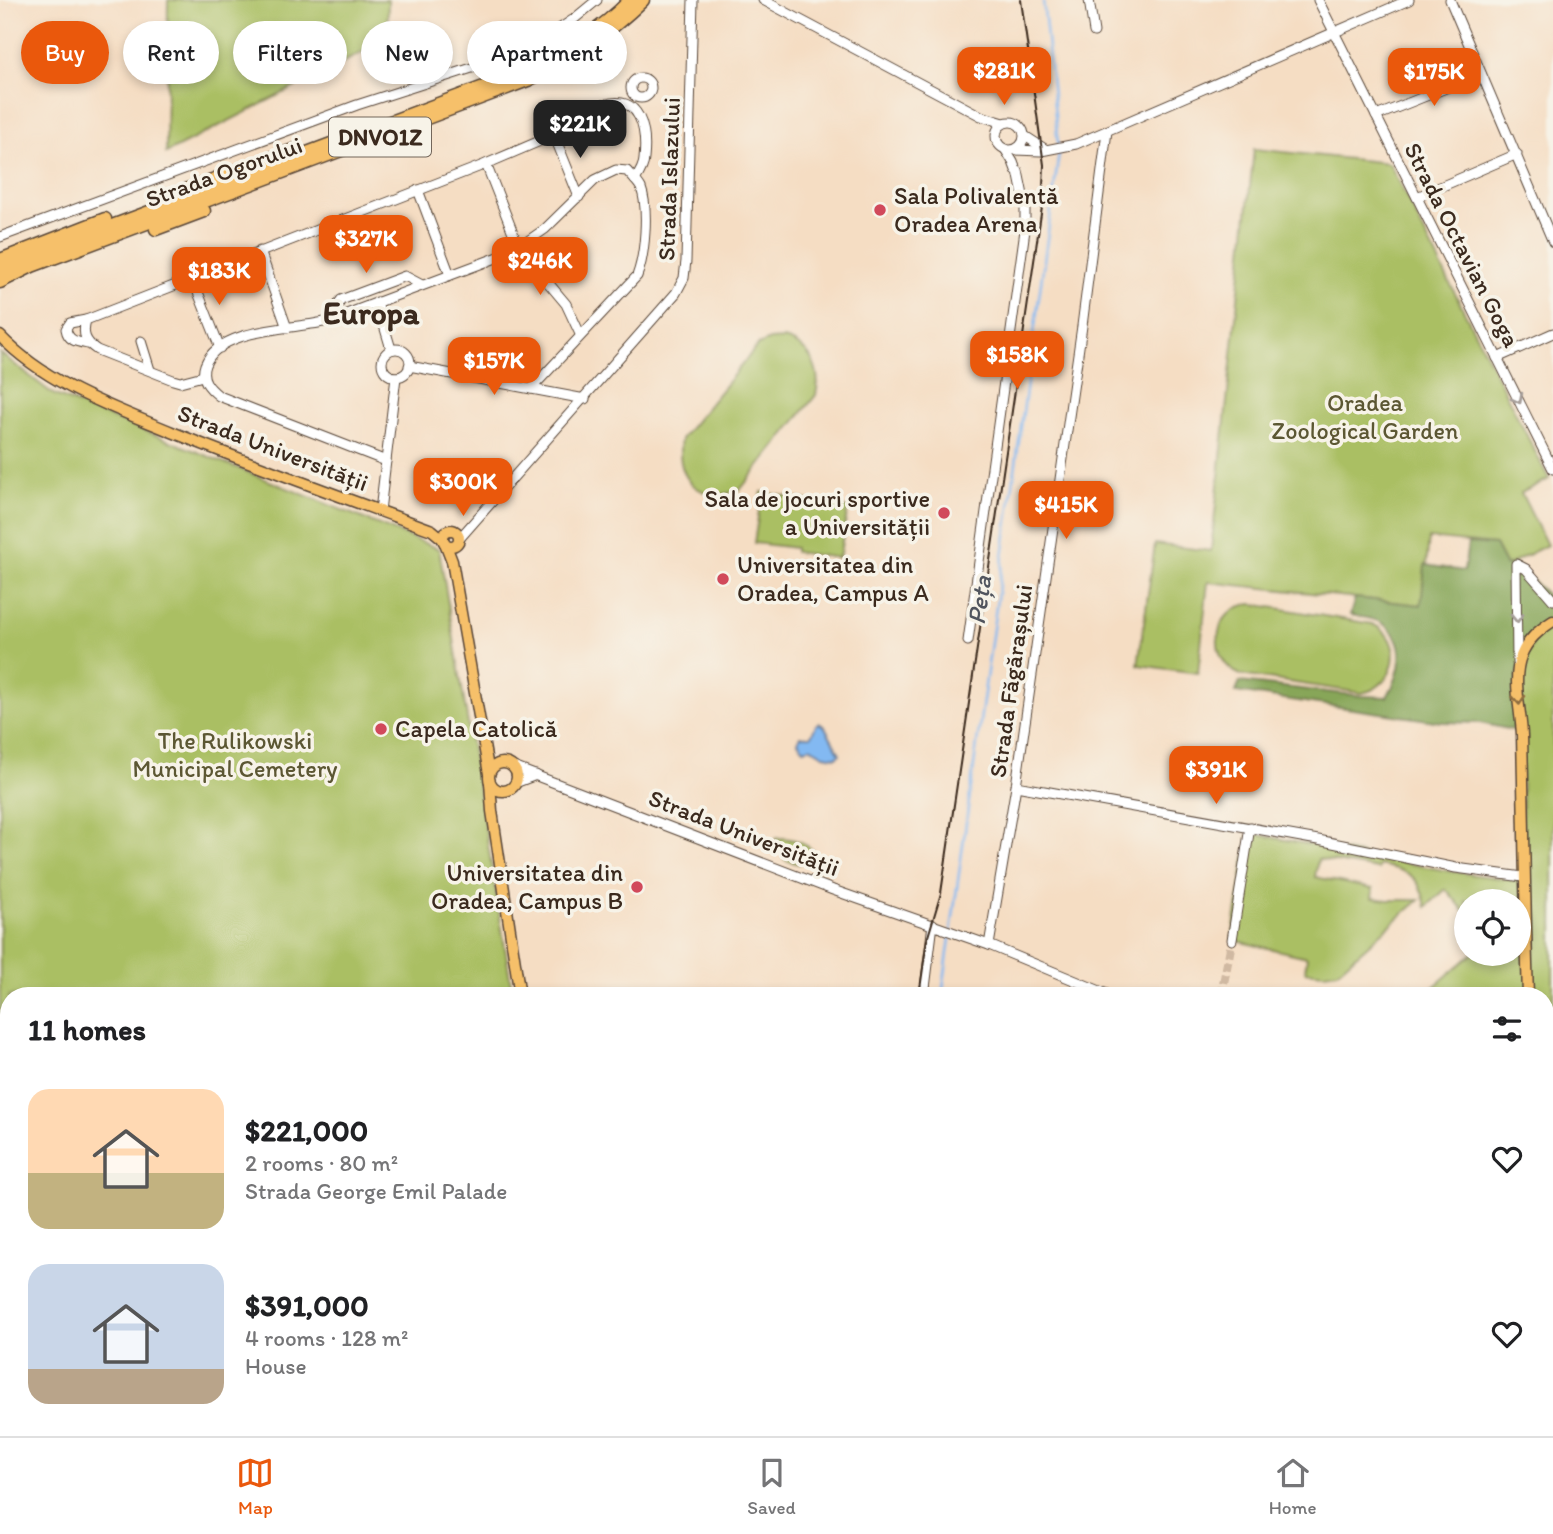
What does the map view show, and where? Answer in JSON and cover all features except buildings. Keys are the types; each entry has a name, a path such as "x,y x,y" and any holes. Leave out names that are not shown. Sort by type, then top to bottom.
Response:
{"highway":[{"name":"Strada Ogorului","path":"0,282 32,266 385,130 524,72 555,57 611,18 630,0"},
{"name":"Strada Ogorului","path":"0,271 89,235 500,92 580,54 643,0"},
{"path":"0,260 249,165 375,125 385,130 369,145 223,204 42,270 0,292"}],"main road":[{"name":"Strada Universității","path":"0,337 44,372 99,402"},
{"name":"Strada Universității","path":"0,345 71,393 242,460 453,536"},
{"path":"453,536 452,561 489,778 519,987"},
{"path":"1528,987 1523,877 1522,732 1517,673 1527,644 1553,621"},
{"name":"Strada Universității","path":"481,739 507,764"},
{"path":"489,778 494,766 507,764 516,774 512,786 492,811"},
{"path":"489,778 499,791 512,786"}],"street":[{"path":"0,237 357,105 506,57 546,38 597,0"},
{"name":"Strada Islazului","path":"453,536 585,399 676,293 684,278 693,0"},
{"path":"763,0 981,116 1020,125 1025,136 1046,149"},
{"path":"1089,0 1094,32"},
{"name":"Strada Octavian Goga","path":"1318,0 1553,469"},
{"path":"981,116 1004,149 1041,151 1076,144 1409,0"},
{"path":"1450,0 1553,242"},
{"path":"1376,116 1481,74"},
{"path":"631,107 636,97"},
{"path":"203,376 180,382 72,340 67,336 66,329 70,323 86,320 486,164 554,135 603,104 612,102 631,107 639,113 643,123 645,162 635,180"},
{"path":"996,138 998,129 1004,123"},
{"name":"Strada Făgărașului","path":"989,945 1016,786 1107,131"},
{"path":"554,135 579,197"},
{"path":"1019,149 1025,136"},
{"name":"Strada Făgărașului","path":"1004,149 1018,171"},
{"name":"Strada Făgărașului","path":"968,641 1025,230 1025,205 1018,171 1019,149"},
{"path":"1417,197 1517,154"},
{"path":"486,164 519,248 566,304 580,334"},
{"path":"386,461 219,396 209,388 203,376 210,356 219,348 254,333 328,321 519,248 545,229 595,180 616,170 627,171 641,189 643,203 646,236 643,260 637,276 531,388"},
{"path":"418,190 450,275"},
{"path":"260,251 287,328"},
{"path":"328,321 341,300 405,276 422,285"},
{"path":"192,277 219,348"},
{"path":"377,302 391,349"},
{"path":"86,320 84,335 88,344"},
{"path":"1497,358 1553,333"},
{"path":"141,341 150,370"},
{"path":"391,349 407,354 409,366 405,373 396,377 388,375 383,367 383,357 391,349"},
{"path":"409,366 585,399"},
{"path":"380,511 396,377"},
{"path":"1517,673 1516,564 1526,569 1553,600"},
{"name":"Strada Universității","path":"507,764 832,890 960,933 1090,987"},
{"path":"512,786 536,775"},
{"path":"1016,786 1523,877"},
{"path":"1232,940 1250,827"},
{"path":"926,987 936,925"}],"green space":[{"path":"168,0 388,0 387,21 361,21 361,53 347,60 347,21 233,21 233,84 301,84 166,153 167,84 219,84 219,21 168,21"},
{"name":"Oradea Zoological Garden","path":"1254,149 1389,163 1549,479 1521,493 1547,545 1506,566 1495,545 1429,538 1422,605 1208,582 1198,673 1138,665 1155,544 1211,551"},
{"path":"784,339 801,347 812,360 817,376 816,395 740,490 726,494 702,491 686,477 680,454 681,439 758,345 770,340"},
{"name":"The Rulikowski Municipal Cemetery","path":"0,353 53,394 439,549 512,987 0,987"},
{"path":"762,492 848,508 839,558 795,552 795,548 754,543"},
{"path":"1468,543 1495,545 1506,566 1516,564 1553,601 1553,621 1540,630 1517,673 1522,732 1480,723 1442,722 1236,692 1240,682 1387,697 1399,668 1400,648 1391,630 1379,621 1350,615 1355,598 1421,605 1425,565 1464,571"},
{"path":"1252,604 1372,624 1390,640 1393,661 1390,672 1374,689 1362,693 1241,675 1230,668 1222,658 1218,635 1229,614 1239,607"},
{"path":"1553,621 1553,987 1434,987 1458,966 1531,966 1531,889 1454,889 1454,899 1446,889 1426,907 1420,888 1412,876 1379,865 1378,869 1318,859 1315,877 1373,889 1372,898 1419,900 1338,971 1305,971 1307,957 1232,940 1249,833 1448,871 1519,881 1523,877 1520,657"},
{"path":"775,839 798,841 816,854 799,864 785,860"}],"water":[{"path":"819,723 825,727 840,754 836,757 824,755 810,747 804,749 798,742 800,736 811,736"}],"waterway":[{"name":"Peța","path":"943,987 1059,153 1043,0"}],"tunnel":[{"path":"1223,987 1232,940"}],"tram line":[{"path":"920,987 927,940 941,893 1042,207 1044,165 1021,0"}],"place":[{"name":"Sala Polivalentă Oradea Arena","path":"880,210"},
{"name":"Sala de jocuri sportive a Universității","path":"944,513"},
{"name":"Universitatea din Oradea, Campus A","path":"723,579"},
{"name":"Capela Catolică","path":"381,729"},
{"name":"Universitatea din Oradea, Campus B","path":"637,887"}],"district":[{"name":"Europa","path":"371,313"}]}
